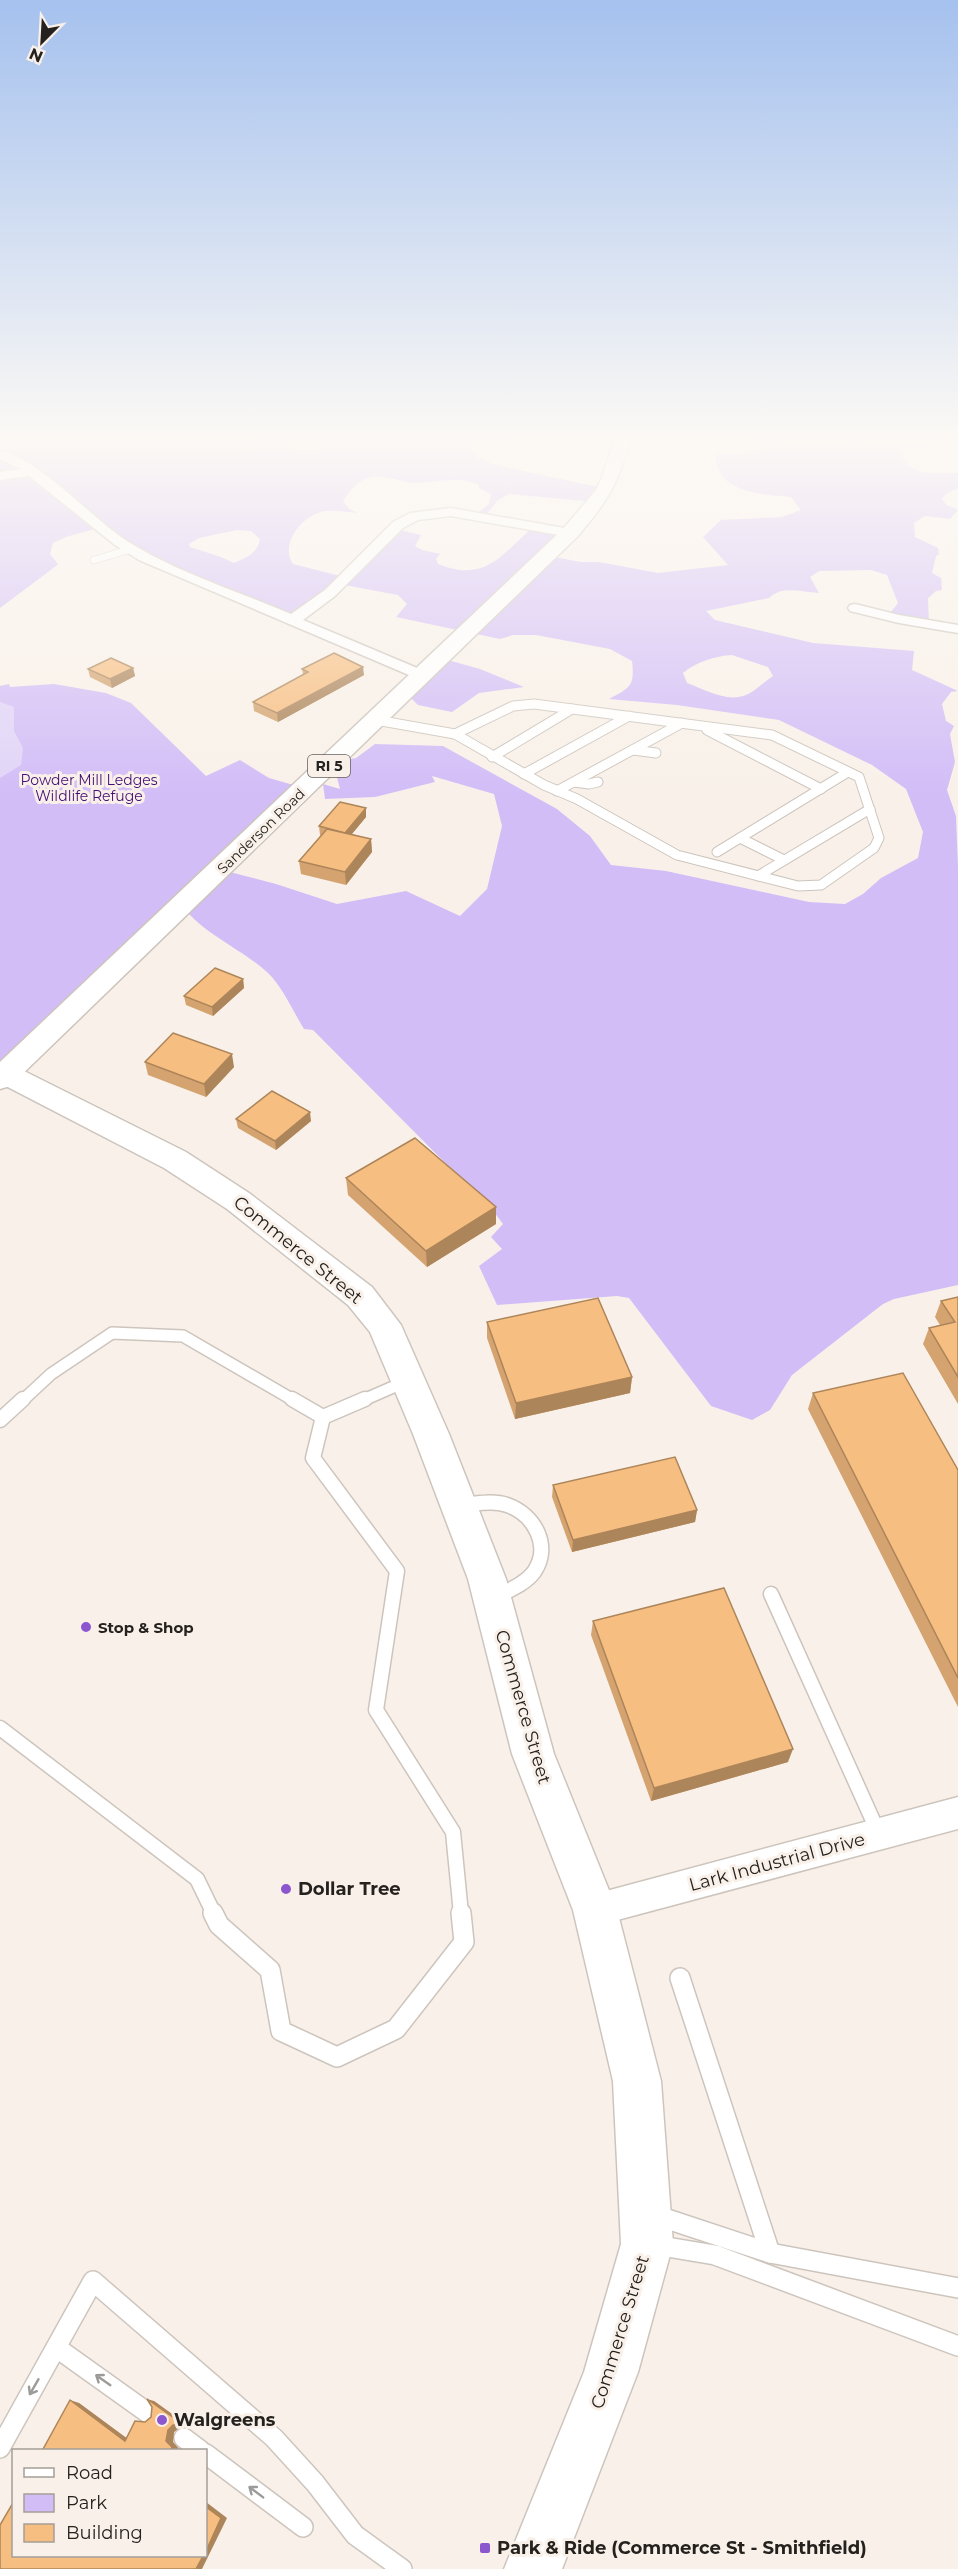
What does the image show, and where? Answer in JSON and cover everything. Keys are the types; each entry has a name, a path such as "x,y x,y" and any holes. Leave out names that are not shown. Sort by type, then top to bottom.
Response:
{"main road":[{"name":"Sanderson Road","path":"3,1077 545,557"},
{"name":"Commerce Street","path":"3,1077 176,1160 238,1201 312,1256 360,1296 384,1325 459,1505 492,1598 533,1754 596,1910 637,2081 646,2228 611,2372 532,2569"}],"street":[{"path":"146,557 171,570 423,676"},
{"path":"293,620 330,593 366,557"},
{"path":"855,608 899,619 958,629"},
{"name":"Lark Industrial Drive","path":"596,1910 958,1814"}],"lane":[{"path":"94,560 104,557"},
{"path":"376,720 455,734 492,757 677,855 798,886 821,885 874,848 879,838 859,777 772,735 534,704 513,706 455,734"},
{"path":"492,757 572,709"},
{"path":"524,774 629,716"},
{"path":"558,791 682,723"},
{"path":"699,725 821,789"},
{"path":"670,729 671,744"},
{"path":"633,750 656,753"},
{"path":"615,771 616,759"},
{"path":"717,852 848,772"},
{"path":"574,782 590,784 598,782"},
{"path":"758,876 870,809"},
{"path":"740,838 784,860"},
{"path":"0,1420 51,1374 112,1333 183,1336 323,1417"},
{"path":"323,1417 408,1380"},
{"path":"0,1728 197,1879 219,1925 270,1970 281,2031 337,2057 396,2029 464,1942 453,1832 376,1710 397,1570 313,1458 323,1417"},
{"path":"459,1505 487,1502 507,1505 528,1516 538,1531 542,1549 536,1570 520,1586 492,1598"},
{"path":"771,1594 879,1834"},
{"path":"680,1978 770,2253"},
{"path":"646,2228 958,2288"},
{"path":"646,2228 958,2346"},
{"path":"0,2448 93,2281 274,2438 315,2483 355,2535 402,2569"},
{"path":"57,2348 148,2414"},
{"path":"207,2455 303,2527"}],"green space":[{"path":"0,557 52,557 58,564 0,608"},
{"name":"Powder Mill Ledges Wildlife Refuge","path":"155,557 221,557 234,563 247,557 289,557 293,564 344,577 366,557 438,557 438,564 468,570 491,564 500,557 554,557 581,562 599,562 658,573 728,565 721,557 936,557 932,573 941,578 942,590 936,591 928,598 929,625 887,617 898,603 887,575 871,570 819,571 810,577 819,593 786,590 769,598 706,611 715,620 813,643 914,651 912,670 958,691 951,692 942,704 946,721 954,726 950,734 955,762 947,790 956,816 958,867 958,1285 894,1299 883,1304 792,1375 770,1410 752,1420 711,1406 629,1298 617,1296 497,1305 479,1266 502,1249 491,1237 503,1224 494,1212 313,1030 304,1029 283,992 268,973 202,926 183,907 0,1080 0,686 54,684 106,693 131,703 206,776 240,760 269,778 304,788 222,870 276,884 337,904 406,891 460,916 487,889 502,826 494,794 432,776 435,782 375,797 325,799 323,784 340,789 333,762 356,758 375,744 443,746 557,809 590,836 611,865 666,871 809,902 845,904 863,894 881,878 918,858 923,832 906,789 872,765 779,720 677,705 609,699 626,689 633,676 632,661 610,649 536,635 513,635 500,639 396,617 407,604 398,595 339,584 293,621 235,598","holes":["732,655 768,667 773,676 746,695 739,697 723,696 687,683 683,673 706,660"]},
{"path":"444,659 480,669 524,687 479,693 452,712 418,705 406,693"}],"shaded area":[{"path":"0,702 14,707 14,731 23,748 21,765 0,778"}],"building":[{"path":"334,653 363,667 277,713 253,702 308,672 302,669"},
{"path":"111,658 133,668 110,679 88,669"},
{"path":"340,802 366,808 345,833 319,826"},
{"path":"327,829 371,839 345,872 299,861"},
{"path":"215,968 243,979 212,1007 184,996"},
{"path":"173,1033 232,1054 204,1084 145,1062"},
{"path":"272,1091 310,1112 275,1141 236,1119"},
{"path":"415,1138 496,1207 426,1251 346,1178"},
{"path":"958,1297 958,1377 929,1328 955,1322 941,1301"},
{"path":"598,1298 632,1377 516,1403 487,1322"},
{"path":"903,1373 958,1470 958,1678 813,1393"},
{"path":"675,1457 697,1510 573,1540 553,1485"},
{"path":"724,1588 793,1749 654,1788 593,1621"},
{"name":"Walgreens","path":"147,2399 184,2425 173,2425 168,2430 166,2441 172,2447 171,2449 43,2449 70,2400 125,2441 135,2421 145,2422 151,2417 152,2407"},
{"path":"12,2504 12,2557 202,2557 196,2569 0,2569 0,2525"},
{"path":"207,2508 221,2518 207,2549"}],"place":[{"name":"Stop & Shop","path":"86,1627"},
{"name":"Dollar Tree","path":"286,1889"},
{"name":"Walgreens","path":"162,2420"},
{"name":"Park & Ride (Commerce St - Smithfield)","path":"485,2548"}]}
